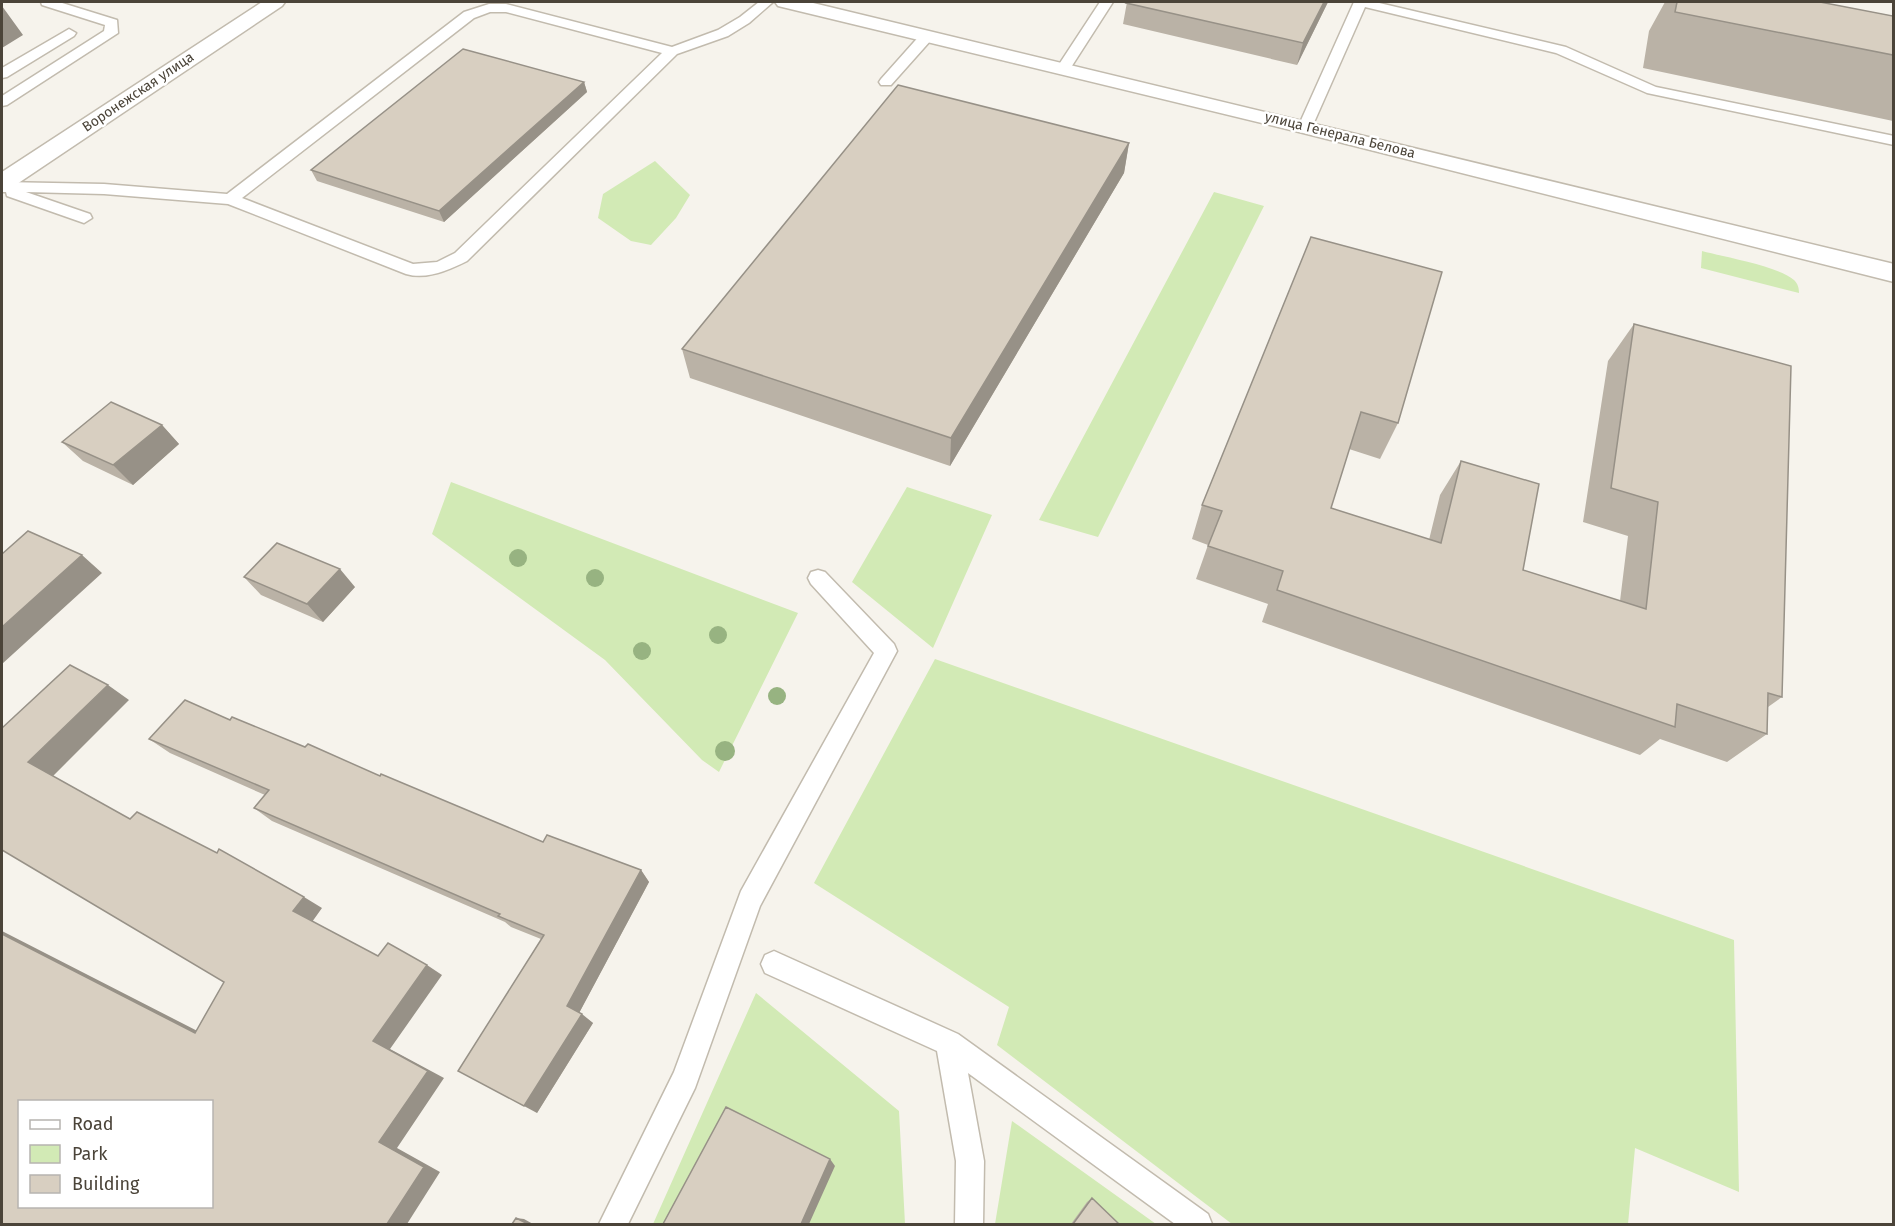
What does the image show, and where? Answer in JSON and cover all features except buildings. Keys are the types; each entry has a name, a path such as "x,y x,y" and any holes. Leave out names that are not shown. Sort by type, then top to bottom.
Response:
{"street":[{"name":"Воронежская улица","path":"2,186 275,2"},
{"name":"улица Генерала Белова","path":"785,2 1305,127 1893,273"}],"lane":[{"path":"2,102 111,33 112,23 100,17 46,2"},
{"path":"2,186 105,189 230,200 412,270 440,267 460,257 672,51 716,37 751,16 766,2"},
{"path":"1063,69 1106,2"},
{"path":"1305,127 1361,2 1561,50 1652,90 1893,141"},
{"path":"230,200 469,15 489,8 506,8 672,51"},
{"path":"2,74 69,33"},
{"path":"886,82 927,36"},
{"path":"2,186 84,218"},
{"path":"613,1224 685,1078 750,900 886,651 819,578"},
{"path":"774,964 949,1043 1198,1224"},
{"path":"949,1043 970,1161 969,1224"}],"green space":[{"path":"655,161 690,195 676,218 651,245 631,241 598,218 603,194"},
{"path":"1214,192 1264,206 1098,537 1039,520"},
{"path":"1702,251 1776,270 1794,280 1799,293 1701,268"},
{"path":"451,482 798,613 719,772 702,760 605,660 432,534"},
{"path":"907,487 992,515 933,648 852,582"},
{"path":"935,659 1734,940 1739,1192 1635,1148 1628,1224 1232,1224 997,1045 1009,1007 814,883"},
{"path":"756,993 899,1111 905,1224 653,1224"},
{"path":"1012,1121 1156,1224 995,1224"}]}
